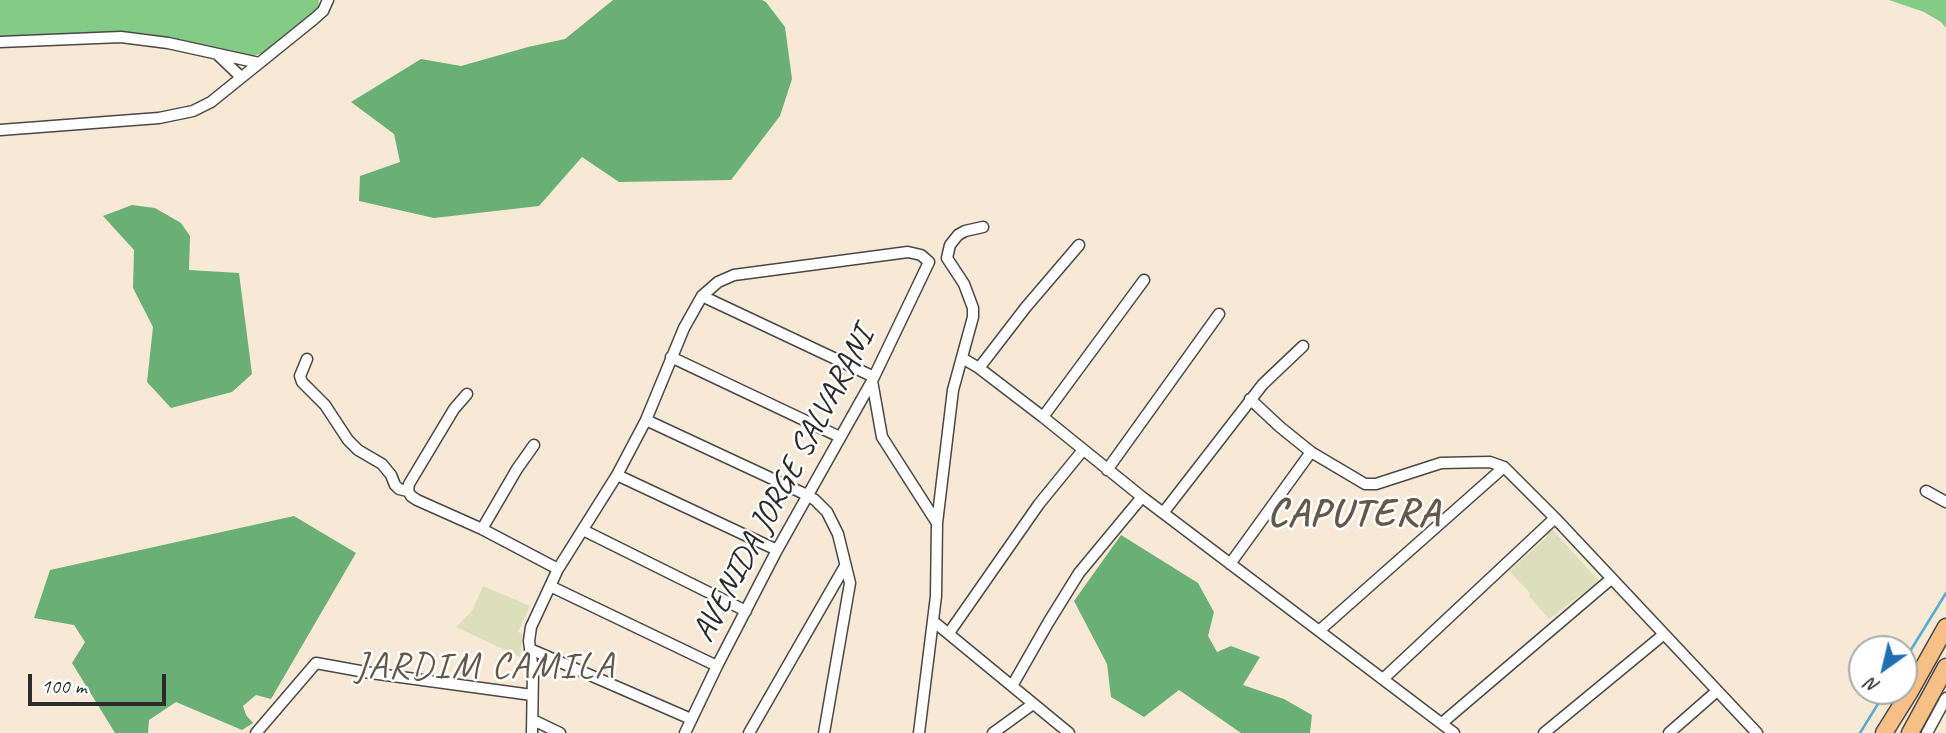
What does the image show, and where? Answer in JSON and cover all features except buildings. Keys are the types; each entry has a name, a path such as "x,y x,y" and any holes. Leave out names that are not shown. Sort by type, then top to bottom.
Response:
{"main road":[{"path":"1884,733 1946,627"},
{"path":"1910,733 1946,667"}],"street":[{"path":"0,130 184,114 211,102 323,11 328,0"},
{"path":"0,42 121,37 168,43 259,63"},
{"path":"217,54 241,77"},
{"path":"919,733 936,596 937,523 953,390 973,317 964,284 947,258 950,246 958,235 983,227"},
{"path":"979,368 1079,245"},
{"path":"532,733 531,627 558,569 617,475 646,421 671,357 693,309 702,296 718,282 734,275 908,252 929,262 947,258"},
{"name":"AVENIDA JORGE SALVARANI","path":"685,733 777,550 873,379 929,262"},
{"path":"1043,417 1144,280"},
{"path":"702,296 873,379 882,437 937,523"},
{"path":"1107,470 1219,314"},
{"path":"1163,513 1250,399 1303,346"},
{"path":"671,357 840,437"},
{"path":"962,358 979,368 1142,498 1454,733"},
{"path":"307,359 300,376 302,382 325,405 348,440 358,450 382,464 399,489 408,491 417,500 482,529 558,569"},
{"path":"408,491 409,484 454,410 467,394"},
{"path":"1250,399 1311,452 1366,484 1376,484 1441,463 1490,462 1504,467 1756,733"},
{"path":"646,421 807,495 827,512 838,534 850,586 824,733"},
{"path":"482,529 534,445"},
{"path":"949,633 1039,504 1083,450"},
{"path":"1230,564 1311,452"},
{"path":"1320,630 1504,467"},
{"path":"617,475 777,550"},
{"path":"1926,491 1946,502"},
{"path":"1012,686 1079,573 1142,498"},
{"path":"1383,679 1555,518"},
{"path":"583,530 746,611"},
{"path":"749,733 845,566"},
{"path":"1442,723 1611,579"},
{"path":"550,586 717,666"},
{"path":"933,621 1069,733"},
{"path":"1544,733 1663,635"},
{"path":"530,649 691,719"},
{"path":"257,733 316,663 533,695"},
{"path":"1670,733 1717,691"},
{"path":"1927,733 1946,698"},
{"path":"993,733 1033,704"},
{"path":"533,720 560,733"}],"shaded area":[{"path":"1550,527 1599,581 1549,619 1509,571 1548,536 1545,531"},
{"path":"483,586 530,606 518,632 523,634 520,657 456,627 472,611"}],"green space":[{"path":"0,0 319,0 312,15 265,52 251,57 174,38 141,33 0,37"},
{"path":"613,0 762,0 785,27 792,79 780,116 731,180 619,182 582,157 539,206 434,218 359,201 360,176 400,162 394,134 351,102 421,59 461,66 565,39"},
{"path":"1889,0 1946,0 1946,28 1924,12"},
{"path":"132,205 155,208 181,223 190,236 189,270 239,273 252,374 232,392 171,408 147,382 153,327 133,288 134,250 103,216"},
{"path":"294,516 356,553 271,699 256,695 243,706 253,723 242,730 176,702 149,720 148,733 115,733 72,663 85,642 74,625 34,618 50,570"},
{"path":"1121,535 1198,583 1214,612 1208,636 1217,652 1231,646 1260,657 1243,685 1284,699 1312,715 1310,733 1241,733 1179,690 1144,717 1111,697 1107,664 1074,601"}],"waterway":[{"path":"1918,638 1946,593"},
{"path":"1860,733 1877,705"}],"district":[{"name":"CAPUTERA","path":"1354,515"},
{"name":"JARDIM CAMILA","path":"485,667"}]}
